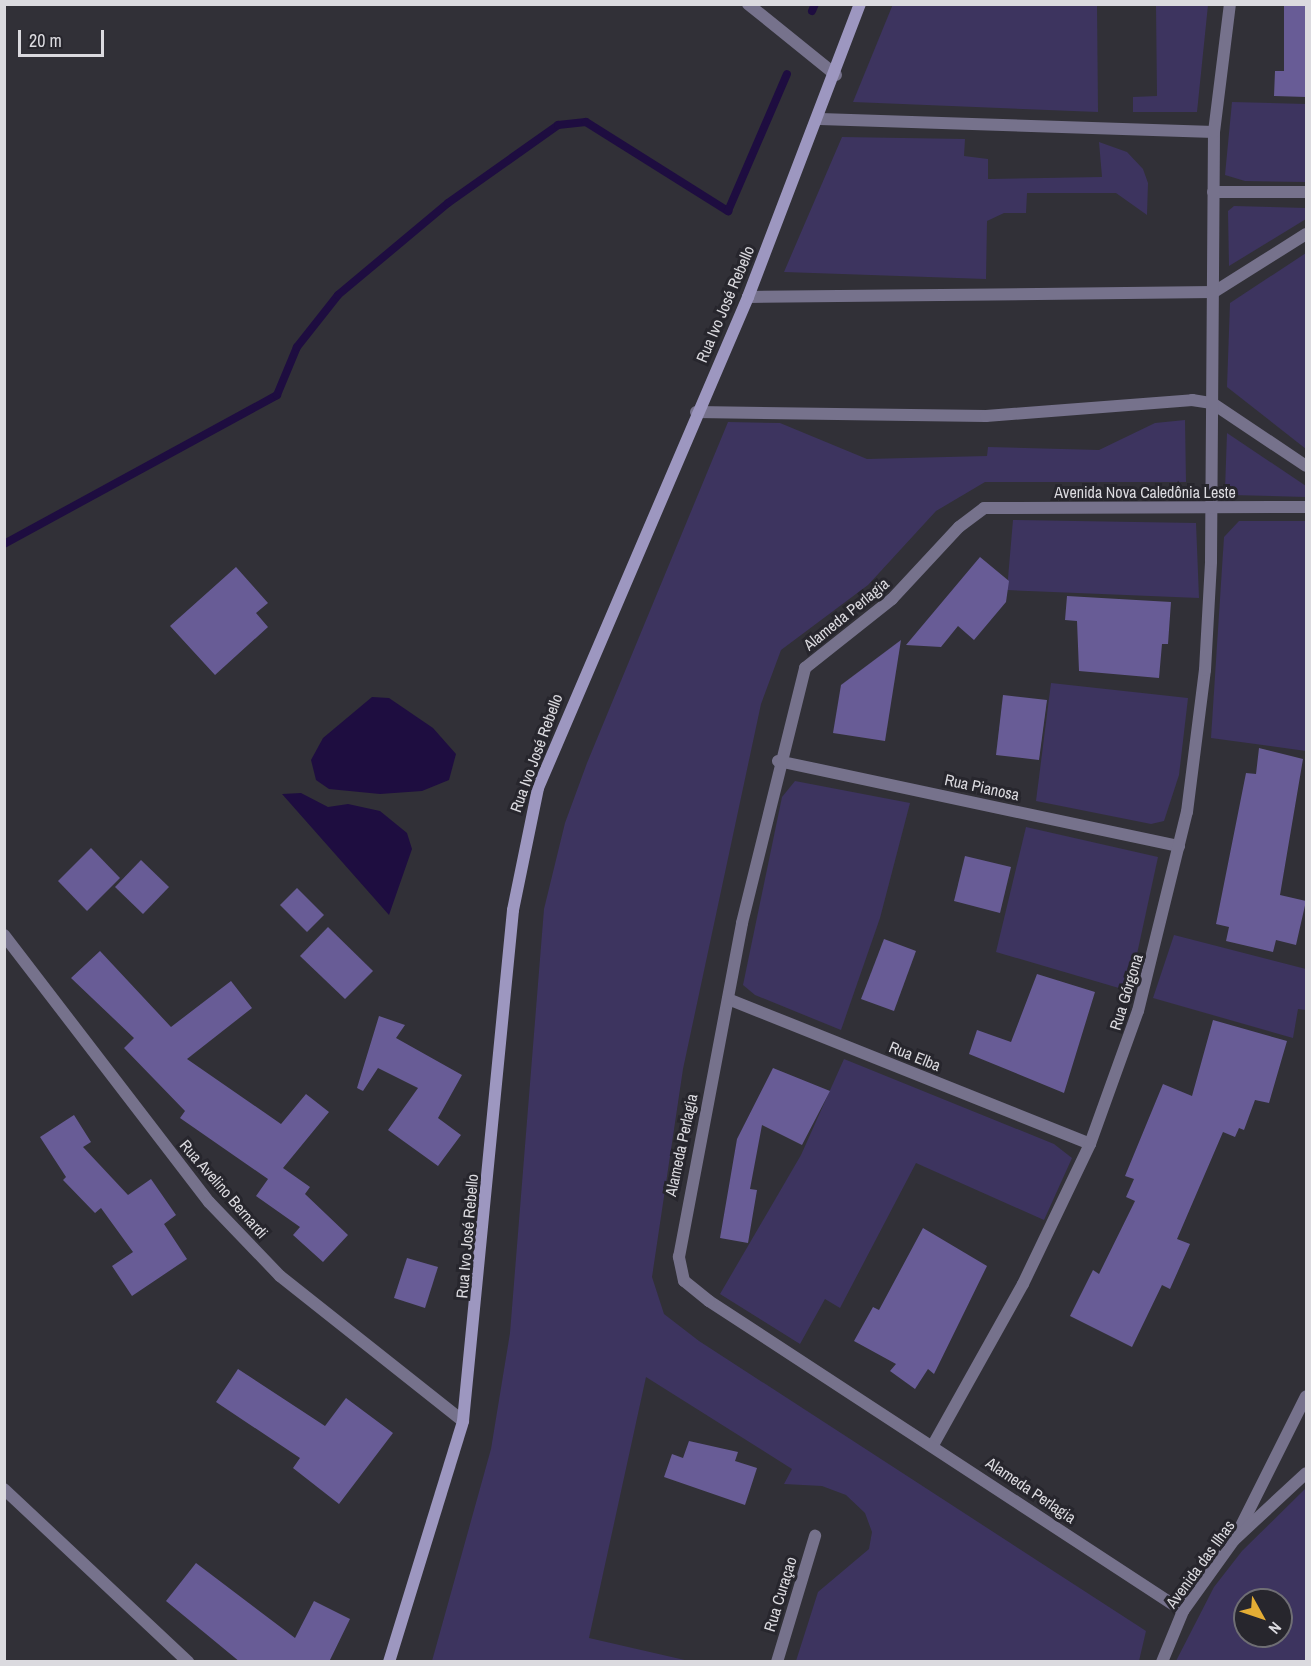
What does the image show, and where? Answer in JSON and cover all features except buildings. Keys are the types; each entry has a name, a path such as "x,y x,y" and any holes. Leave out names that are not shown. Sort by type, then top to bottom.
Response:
{"street":[{"path":"748,4 836,75"},
{"name":"Rua Ivo José Rebello","path":"389,1662 464,1421 523,843 578,684 748,297 820,118 860,4"},
{"name":"Rua Górgona","path":"933,1445 1023,1284 1090,1144 1141,1000 1179,846 1204,681 1214,509 1212,403 1214,132 1230,4"},
{"path":"820,118 1214,132"},
{"path":"1213,192 1306,192"},
{"path":"748,297 1214,292 1306,234"},
{"path":"696,412 986,416 1212,403 1306,466"},
{"name":"Avenida Nova Caledônia Leste","path":"984,508 1306,507"},
{"name":"Alameda Perlagia","path":"984,508 959,527 892,599 805,668 778,761 684,1211 679,1257 684,1281 1183,1611"},
{"name":"Rua Pianosa","path":"778,761 1179,846"},
{"name":"Rua Avelino Bernardi","path":"4,935 209,1202 280,1276 464,1421"},
{"name":"Rua Elba","path":"728,999 1090,1144"},
{"path":"1234,1540 1306,1396"},
{"name":"Avenida das Ilhas","path":"1161,1662 1183,1611 1234,1540 1306,1473"},
{"path":"4,1489 188,1662"},
{"name":"Rua Curaçao","path":"777,1662 815,1536"}],"shaded area":[{"path":"893,4 1097,5 1098,112 853,102"},
{"path":"1156,5 1208,5 1197,112 1133,112 1133,97 1157,96"},
{"path":"1232,102 1306,104 1306,182 1245,181 1225,175"},
{"path":"842,137 965,139 964,156 988,159 988,179 1102,177 1099,142 1127,152 1143,169 1148,183 1147,215 1116,193 1027,193 1026,213 1004,213 987,221 986,279 784,272"},
{"path":"1234,206 1306,208 1306,219 1229,266 1228,211"},
{"path":"1306,253 1306,449 1227,387 1230,303"},
{"path":"1185,420 1186,482 985,482 936,511 868,585 781,650 761,704 683,1069 652,1277 664,1314 699,1341 1146,1631 1139,1661 796,1661 818,1592 869,1549 872,1532 865,1513 846,1495 822,1486 784,1484 792,1469 646,1377 589,1638 689,1661 432,1661 491,1449 510,1333 544,909 565,823 587,763 728,422 780,423 867,459 987,456 988,447 1099,450 1155,423"},
{"path":"1227,433 1306,486 1306,497 1231,495 1225,490"},
{"path":"1013,520 1196,523 1199,598 1007,590"},
{"path":"1239,521 1306,521 1306,751 1211,738 1224,537"},
{"path":"1051,683 1188,698 1179,775 1164,821 1151,824 1036,801"},
{"path":"372,697 389,698 433,728 456,754 449,780 422,791 380,794 329,789 316,780 311,760 323,738"},
{"path":"795,781 910,803 880,918 841,1030 755,995 743,985 782,797"},
{"path":"301,793 328,807 348,804 380,811 407,833 412,849 389,915 282,794"},
{"path":"1026,827 1158,857 1129,991 996,952"},
{"path":"1174,935 1306,969 1306,1010 1298,1009 1293,1038 1153,998"},
{"path":"844,1059 1054,1144 1072,1158 1044,1220 916,1163 840,1308 825,1299 800,1344 720,1294 801,1155"},
{"path":"1306,1488 1306,1661 1176,1661 1214,1587 1242,1551"}],"waterway":[{"path":"812,11 815,4"},
{"path":"4,544 277,395 297,347 338,295 448,203 558,125 586,122 728,211 787,74"}]}
